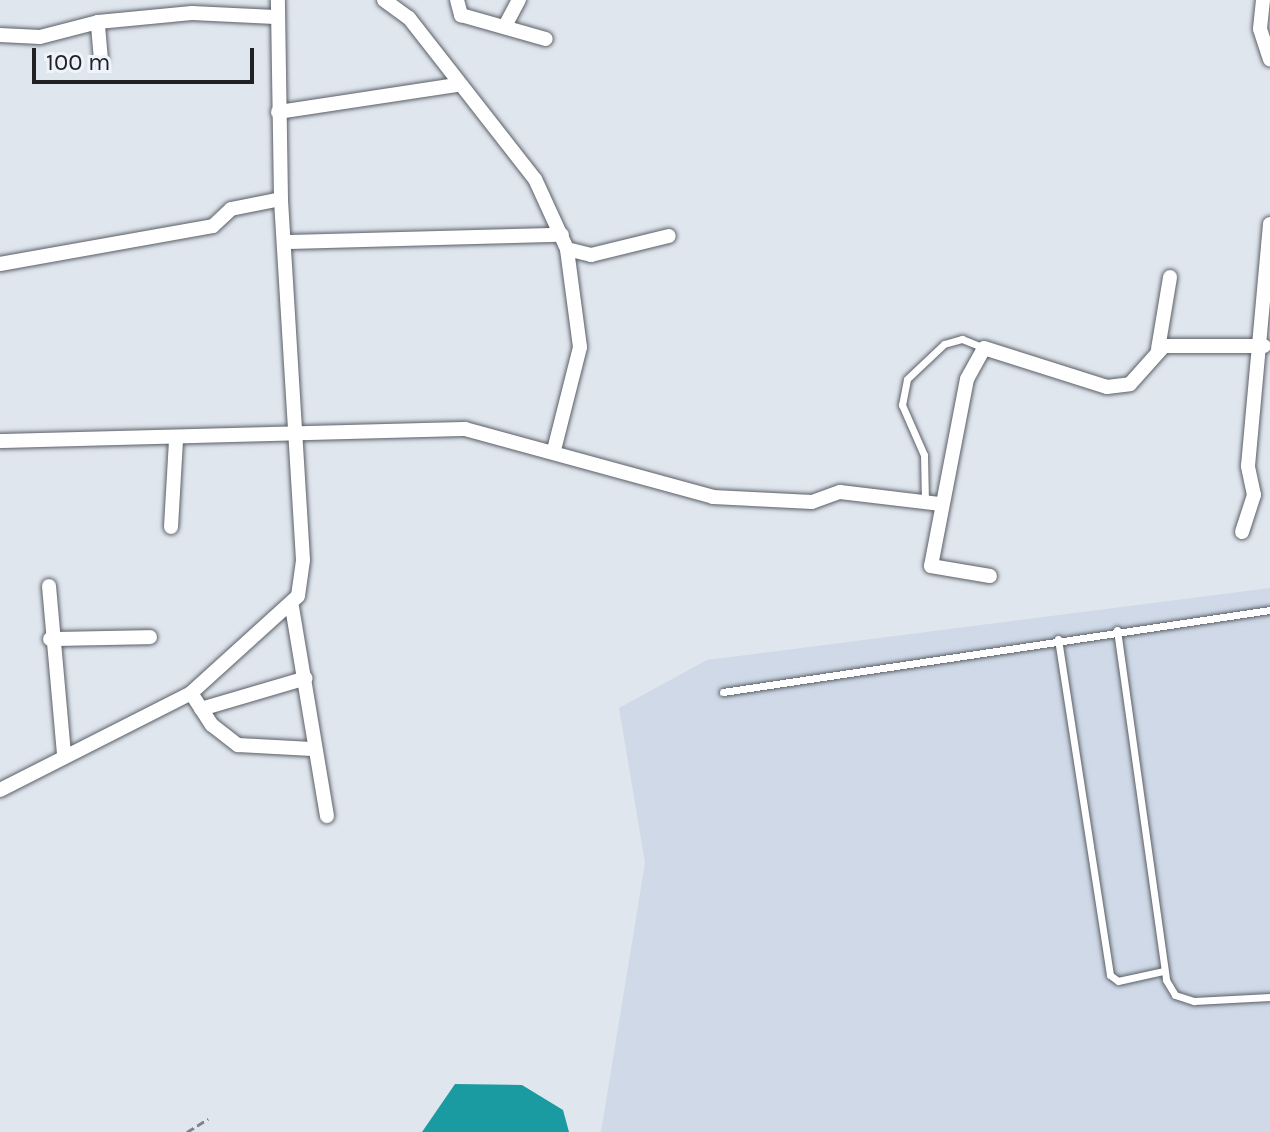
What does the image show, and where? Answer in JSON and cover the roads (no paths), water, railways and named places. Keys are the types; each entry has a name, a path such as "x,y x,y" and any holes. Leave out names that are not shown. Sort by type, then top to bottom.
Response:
{"street":[{"path":"278,0 275,17 281,199 287,242 303,560 292,607 306,678 312,749 327,816"},
{"path":"384,0 409,18 456,85 535,179 564,242 580,347 554,450"},
{"path":"457,0 461,15 546,39"},
{"path":"505,26 519,0"},
{"path":"1263,0 1260,29 1270,59"},
{"path":"0,35 40,37 98,22 192,13 275,17"},
{"path":"98,22 101,60"},
{"path":"278,112 456,85"},
{"path":"0,264 213,226 231,209 281,199"},
{"path":"1242,532 1254,495 1248,466 1264,346 1270,224"},
{"path":"287,242 564,242 591,255 669,236"},
{"path":"990,576 931,566 967,379 984,348 1107,387 1130,384 1158,349 1170,277"},
{"path":"1158,349 1264,346"},
{"path":"0,441 176,439 295,428 465,429 554,450 713,497 812,502 840,492 941,504"},
{"path":"171,527 176,439"},
{"path":"49,586 50,639 64,755"},
{"path":"0,790 191,693 292,607"},
{"path":"50,639 150,637"},
{"path":"201,709 306,678"},
{"path":"191,693 201,709 238,745 312,749"}],"lane":[{"path":"925,502 924,455 902,405 907,379 944,344 962,339 984,348"},
{"path":"723,692 1117,630 1270,610"},
{"path":"1117,630 1163,971 1175,995 1194,1001 1270,997"},
{"path":"1058,639 1110,975 1118,981 1163,971"}],"water":[{"path":"455,1084 522,1085 563,1110 569,1132 422,1132"}]}
